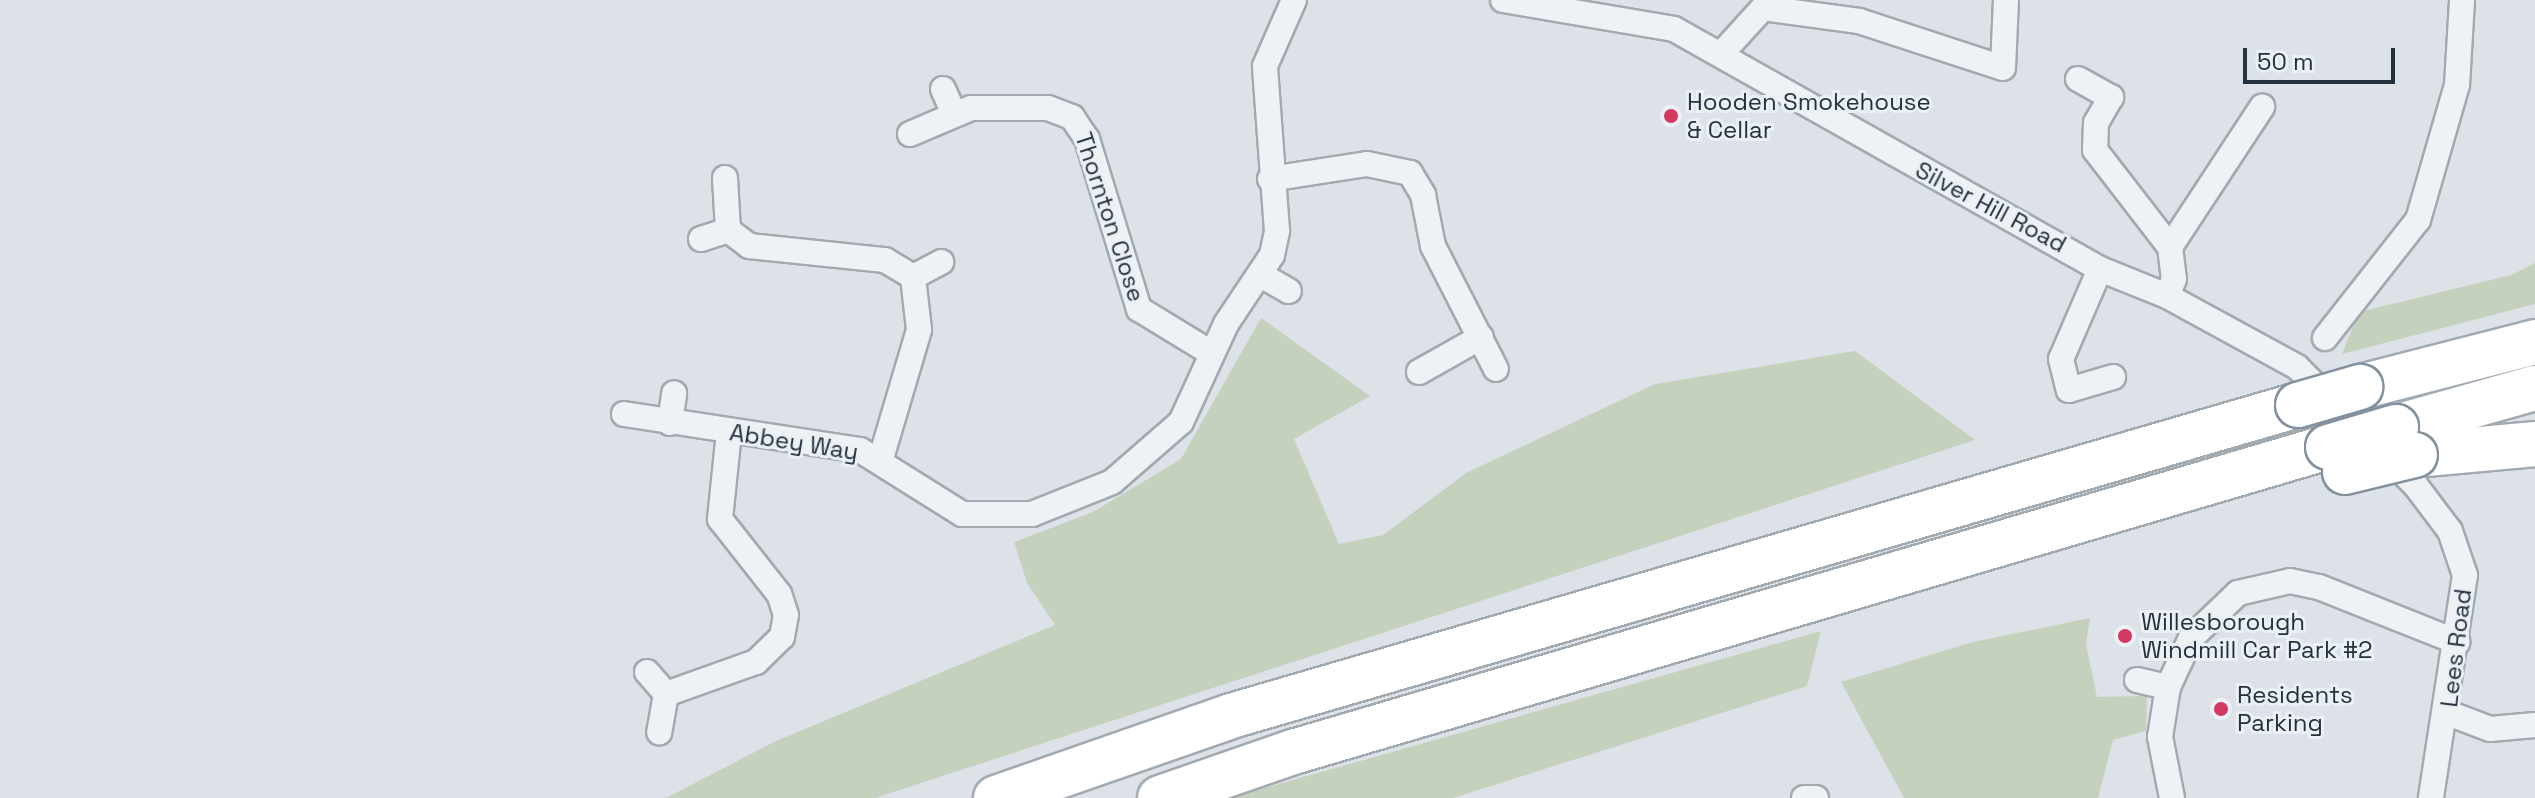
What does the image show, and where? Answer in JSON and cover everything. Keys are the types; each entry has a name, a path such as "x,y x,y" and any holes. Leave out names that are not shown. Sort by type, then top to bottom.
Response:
{"highway":[{"path":"996,798 1231,716 2298,386 2360,387 2535,342"},
{"path":"1160,798 1846,587 2406,441 2535,388"},
{"path":"2406,441 2535,444"}],"street":[{"name":"Abbey Way","path":"624,414 729,432 838,444 881,458 938,505 962,514 1032,514 1112,482 1163,444 1181,422 1211,353 1261,275 1277,231 1270,179 1265,66 1294,0"},
{"name":"Silver Hill Road","path":"1503,0 1668,27 1722,53 2100,269 2167,296 2298,386"},
{"path":"1722,53 1763,8 1859,21 2003,68 2006,0"},
{"path":"2325,338 2418,220 2457,85 2462,0"},
{"path":"2078,79 2111,97 2096,123 2095,150 2170,247 2174,279 2167,296"},
{"path":"943,89 954,114"},
{"name":"Thornton Close","path":"910,134 954,114 1012,104 1060,111 1078,123 1139,309 1211,353"},
{"path":"2170,247 2262,107"},
{"path":"1270,179 1367,164 1410,173 1423,195 1433,246 1496,369"},
{"path":"725,178 728,230"},
{"path":"701,239 728,230 764,252 885,260 913,277"},
{"path":"913,277 941,262"},
{"path":"2100,269 2061,359 2069,390 2113,377"},
{"path":"1261,275 1289,291"},
{"path":"881,458 919,330 913,277"},
{"path":"1419,372 1481,337"},
{"name":"Lees Road","path":"2298,386 2416,486 2450,531 2467,585 2448,713 2431,798"},
{"path":"670,423 674,393"},
{"path":"666,694 756,662 782,637 786,615 779,594 739,552 720,519 729,432"},
{"path":"2172,798 2160,737 2168,687 2215,608 2266,584 2319,587 2457,642"},
{"path":"647,672 666,694"},
{"path":"2137,680 2168,687"},
{"path":"659,732 666,694"},
{"path":"2448,713 2490,729 2535,725"},
{"path":"1804,798 1816,798"}],"green space":[{"path":"2535,263 2535,304 2342,354 2359,312 2511,275"},
{"path":"1261,318 1370,396 1294,439 1339,544 1383,535 1466,473 1655,384 1855,351 1975,440 875,798 666,798 776,741 1055,625 1027,583 1014,542 1093,512 1181,459"},
{"path":"2090,618 2086,644 2097,697 2147,696 2146,731 2113,740 2098,798 1904,798 1841,682 1973,642"},
{"path":"1821,631 1807,686 1453,798 1229,798"}],"place":[{"name":"Hooden Smokehouse & Cellar","path":"1671,116"},
{"name":"Willesborough Windmill Car Park #2","path":"2125,636"},
{"name":"Residents Parking","path":"2221,709"}]}
